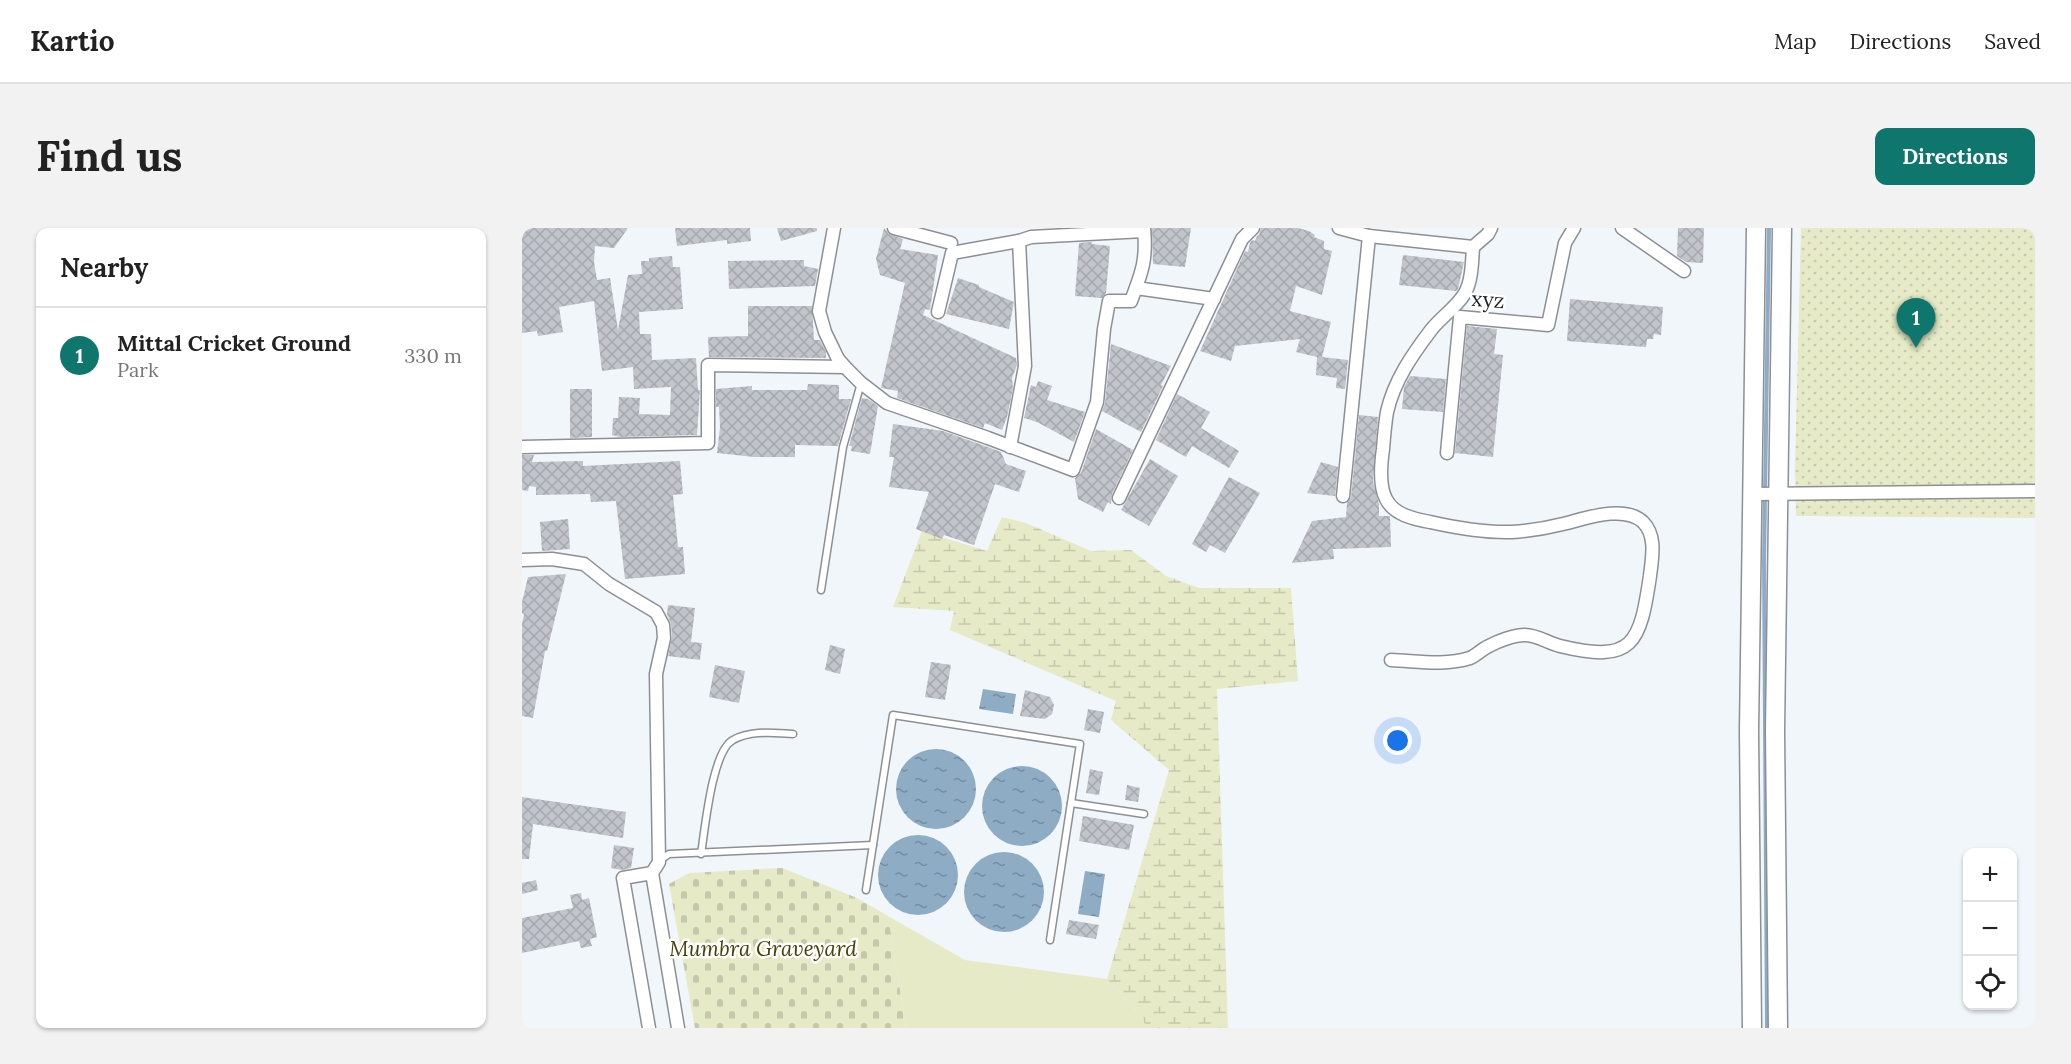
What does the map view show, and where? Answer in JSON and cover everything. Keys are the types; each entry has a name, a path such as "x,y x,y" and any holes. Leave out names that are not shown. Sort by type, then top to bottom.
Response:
{"street":[{"path":"834,228 819,311 825,332 838,359 845,367 887,404 1072,470 1097,402 1109,301 1131,301 1143,269 1144,230 1031,237 952,253 938,312"},
{"path":"894,228 951,243"},
{"path":"1119,498 1242,239 1252,228"},
{"path":"1339,228 1369,236 1473,247"},
{"path":"1391,660 1450,663 1473,657 1490,645 1524,635 1580,650 1615,652 1630,644 1638,632 1646,606 1653,554 1651,537 1644,524 1636,517 1619,514 1594,515 1562,525 1514,532 1486,532 1463,529 1401,514 1391,507 1382,490 1382,460 1389,405 1405,368 1432,329 1467,290 1473,247 1488,234 1491,228"},
{"name":"xyz","path":"1447,453 1460,316 1548,325 1564,243 1574,228"},
{"path":"1622,228 1684,271"},
{"path":"1756,228 1775,730 1778,1028"},
{"path":"1752,1028 1749,730 1782,228"},
{"path":"1343,496 1369,236"},
{"path":"1010,447 1025,366 1019,241"},
{"path":"1137,288 1214,299"},
{"path":"522,447 708,443 708,365 845,367"},
{"path":"1765,494 2035,491"},
{"path":"522,560 552,559 584,564 609,584 656,612 663,625 664,638 656,674 659,862 652,873 678,1028"},
{"path":"649,1028 623,878 652,873"}],"lane":[{"path":"821,590 843,447 861,383"},
{"path":"866,890 892,715 1080,744 1050,940"},
{"path":"701,854 716,765 724,748 732,740 756,733 793,734"},
{"path":"1071,802 1144,814"},
{"path":"659,862 669,854 873,845"}],"green space":[{"path":"1801,228 2035,228 2035,518 1796,516 1795,467"},
{"path":"1002,517 1026,523 1091,551 1131,550 1166,576 1199,588 1291,588 1298,681 1217,689 1228,1028 1146,1028 1143,1019 1107,979 1169,770 1111,720 1116,701 950,630 954,611 893,607 922,531 987,551"},
{"name":"Mumbra Graveyard","path":"782,868 857,898 888,916 906,1028 695,1028 669,884 689,873"},
{"path":"888,916 965,960 1107,979 1143,1019 1146,1028 906,1028"}],"water":[{"path":"983,689 1016,694 1013,714 979,709"},
{"path":"928,749 944,749 965,760 976,781 976,797 965,818 944,829 928,829 914,823 902,811 896,797 896,781 902,767 914,755"},
{"path":"1014,766 1030,766 1051,777 1062,798 1062,814 1051,835 1030,846 1014,846 1000,840 988,828 982,814 982,798 988,784 1000,772"},
{"path":"910,835 926,835 947,846 958,867 958,883 947,904 926,915 910,915 896,909 884,897 878,883 878,867 884,853 896,841"},
{"path":"996,852 1012,852 1033,863 1044,884 1044,900 1033,921 1012,932 996,932 982,926 970,914 964,900 964,884 970,870 982,858"},
{"path":"1085,871 1105,874 1099,917 1078,914"}],"building":[{"path":"522,228 628,228 614,248 595,246 594,262 597,280 610,278 618,330 628,275 642,274 641,261 672,256 673,267 680,267 683,309 639,312 640,334 651,334 652,360 696,358 698,390 700,390 697,435 620,437 612,435 613,418 618,418 619,397 640,398 639,414 670,415 671,387 634,389 633,367 602,371 594,301 559,307 563,332 538,336 537,331 522,333"},
{"path":"675,228 750,228 751,241 727,244 727,240 677,246"},
{"path":"777,228 817,228 817,231 781,241"},
{"path":"884,228 889,234 903,239 900,249 938,255 930,310 925,309 923,315 1016,358 1017,365 1012,378 1013,388 1002,430 985,423 983,428 897,398 898,391 881,388 905,283 880,275 876,259"},
{"path":"1152,228 1191,228 1185,267 1153,264"},
{"path":"1261,228 1298,228 1309,231 1315,235 1314,237 1324,241 1324,249 1332,251 1322,295 1296,286 1290,311 1331,322 1322,357 1348,360 1345,389 1336,388 1337,378 1316,375 1317,357 1296,352 1300,339 1235,346 1231,361 1200,351 1245,251 1248,252 1250,243 1252,240 1255,241"},
{"path":"1678,228 1704,228 1703,263 1686,262 1677,256"},
{"path":"1092,242 1092,244 1110,246 1106,293 1102,298 1075,296 1079,243"},
{"path":"1403,255 1464,262 1458,289 1456,291 1399,285"},
{"path":"804,260 804,266 818,269 815,286 729,289 728,261"},
{"path":"958,278 979,285 1014,302 1009,329 946,314"},
{"path":"1570,299 1663,307 1661,335 1654,334 1653,339 1647,339 1646,347 1567,341"},
{"path":"748,306 812,306 814,340 820,340 826,352 826,358 709,357 708,337 748,336"},
{"path":"1467,326 1497,329 1494,354 1503,355 1493,457 1455,453"},
{"path":"1111,344 1171,366 1141,432 1102,411 1105,403"},
{"path":"1410,376 1446,379 1443,412 1402,409 1404,387"},
{"path":"1038,381 1052,386 1047,400 1085,412 1074,442 1037,422 1024,418 1031,385 1036,387"},
{"path":"808,384 839,385 839,399 851,399 838,446 795,445 795,457 754,457 717,453 720,427 719,407 716,407 716,389 752,386 752,390 807,390"},
{"path":"570,389 592,389 592,437 570,438"},
{"path":"1177,394 1210,412 1201,428 1239,451 1229,468 1192,446 1186,457 1156,440"},
{"path":"862,398 878,406 870,454 851,451 852,446 849,446"},
{"path":"1359,415 1378,417 1373,482 1379,504 1379,516 1390,516 1391,547 1333,549 1334,559 1292,563 1312,521 1346,517 1347,503 1351,497"},
{"path":"893,424 943,431 1001,452 1006,464 1026,471 1019,492 995,484 974,545 944,535 942,539 916,529 929,492 889,487 894,457 889,457"},
{"path":"1096,429 1133,450 1112,494 1111,504 1108,502 1103,512 1078,499 1075,478 1081,473"},
{"path":"522,455 534,455 532,462 583,461 583,466 680,461 683,494 673,495 678,547 683,547 685,574 625,579 616,501 591,502 590,494 536,495 536,487 529,486 528,491 522,490"},
{"path":"1150,459 1178,476 1149,526 1121,510"},
{"path":"1321,462 1338,467 1335,496 1307,493"},
{"path":"1229,477 1260,493 1225,553 1210,545 1206,552 1192,544"},
{"path":"568,519 570,549 542,551 540,522"},
{"path":"566,574 547,651 545,651 533,718 522,716 522,624 524,614 522,613 522,602 528,577"},
{"path":"668,605 695,608 691,642 702,643 700,660 668,656 672,637 667,614"},
{"path":"830,645 845,649 840,674 825,670"},
{"path":"931,662 951,665 945,700 925,697"},
{"path":"715,665 745,671 739,703 709,697"},
{"path":"1025,690 1050,697 1054,705 1052,714 1045,719 1020,716"},
{"path":"1088,709 1104,712 1100,733 1084,730"},
{"path":"1090,769 1103,772 1099,795 1086,793"},
{"path":"1127,785 1140,788 1138,802 1125,800"},
{"path":"522,797 626,812 623,838 533,824 529,859 522,859"},
{"path":"1083,816 1134,825 1129,850 1079,841"},
{"path":"614,845 634,848 631,868 622,870 611,868"},
{"path":"536,880 538,890 522,894 522,883"},
{"path":"581,893 582,900 589,898 597,937 590,939 592,946 581,948 579,941 522,953 522,918 573,908 570,895"},
{"path":"1069,920 1099,925 1096,939 1066,934"}],"waterway":[{"path":"1767,1028 1764,562 1769,228"}],"place":[{"name":"Mittal Cricket Ground","path":"1916,348"}]}
